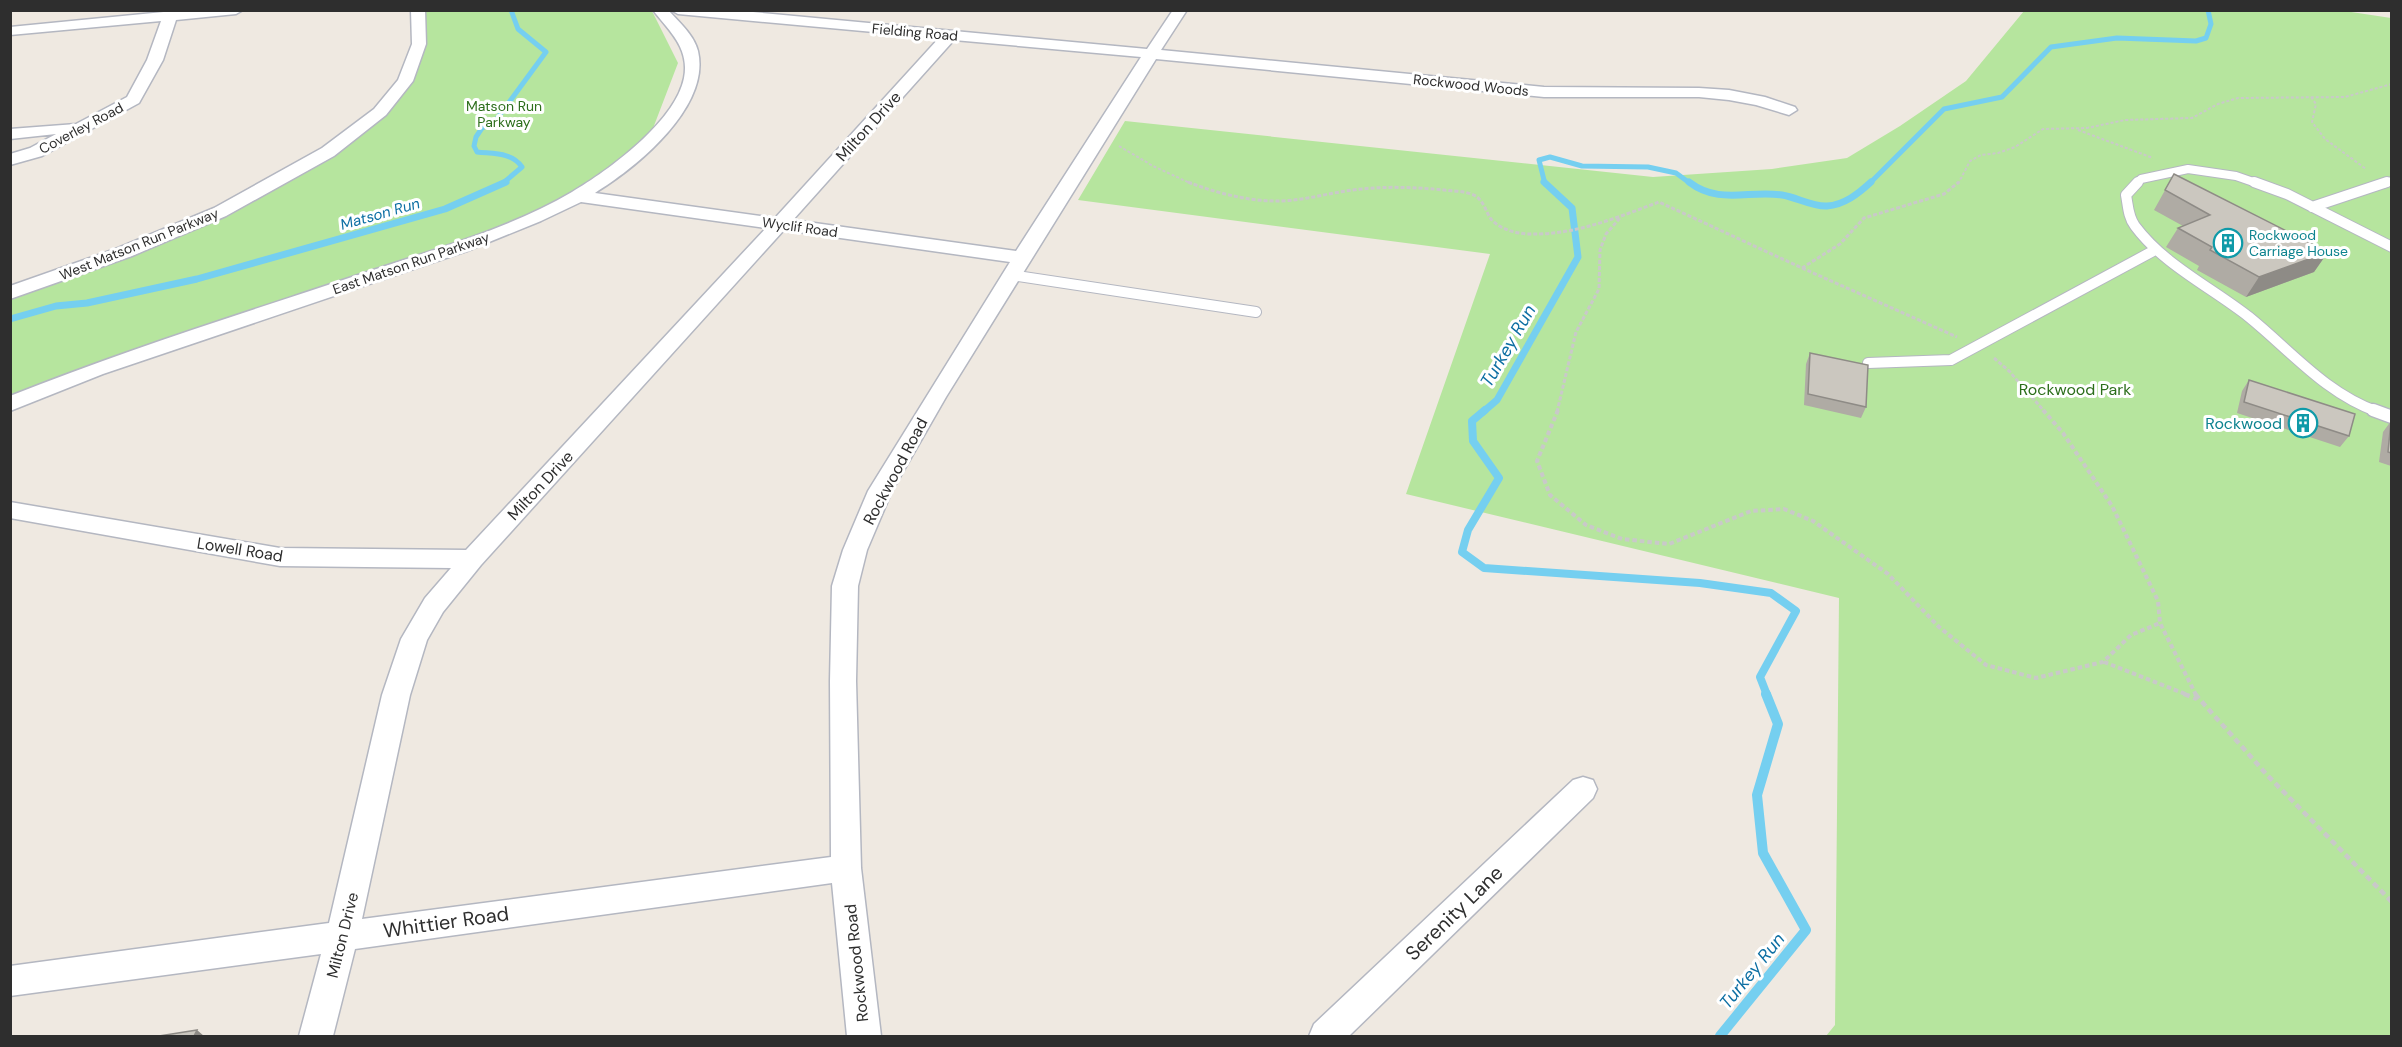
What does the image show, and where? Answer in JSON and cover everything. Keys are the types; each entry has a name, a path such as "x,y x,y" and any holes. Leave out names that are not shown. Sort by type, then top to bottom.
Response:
{"street":[{"path":"10,31 236,10"},
{"name":"West Matson Run Parkway","path":"10,293 125,252 211,216 300,170 328,152 380,112 405,81 419,44 418,10"},
{"name":"East Matson Run Parkway","path":"10,404 96,369 505,231 579,195 616,169 658,134 692,78 689,48 660,10"},
{"name":"Fielding Road","path":"678,10 1152,52"},
{"name":"Rockwood Road","path":"864,1036 846,868 843,681 845,586 850,568 867,518 880,491 1016,266 1180,10"},
{"name":"Coverley Road","path":"10,160 36,152 133,100 155,60 170,17"},
{"name":"Milton Drive","path":"316,1036 342,936 396,695 414,639 434,605 472,559 779,225 950,34"},
{"name":"Rockwood Woods","path":"1152,52 1561,94 1719,93 1752,98 1789,110"},
{"path":"10,134 88,126"},
{"name":"Wyclif Road","path":"579,195 779,225 1016,266"},
{"name":"Lowell Road","path":"10,510 280,557 472,559"},
{"name":"Serenity Lane","path":"1326,1036 1583,789"},
{"name":"Whittier Road","path":"10,981 846,868"}],"lane":[{"path":"2391,247 2287,194 2236,176 2188,170 2141,179 2126,195 2132,223 2155,249 2249,317 2322,384 2365,409 2391,417"},
{"path":"2312,207 2391,181"},
{"path":"1868,363 1951,360 2155,249"},
{"path":"1016,266 1256,312"}],"path":[{"path":"1802,268 1840,244 1864,218 1944,194 1959,183 1970,161 1981,155 1998,153 2015,147 2043,129 2074,129 2125,120 2192,118 2218,104 2238,98 2345,97 2391,84"},
{"path":"2311,97 2316,104 2312,122 2325,139 2372,173"},
{"path":"2074,129 2188,170"},
{"path":"1119,146 1132,156 1187,182 1225,193 1267,201 1380,188 1472,194 1486,207 1488,216 1508,230 1526,234 1555,231 1620,217 1659,202 1802,268 1978,344 2009,371 2063,434 2112,506 2158,601 2160,623 2198,699 2268,776 2391,902"},
{"path":"1620,217 1606,234 1600,250 1599,289 1576,332 1561,402 1537,461 1550,495 1586,525 1622,539 1669,544 1751,510 1784,509 1813,521 1888,574 1939,627 1986,665 2036,678 2103,662 2131,635 2160,623"},
{"path":"2103,662 2198,699"}],"green space":[{"name":"Rockwood Park","path":"2338,10 2391,18 2391,1036 1826,1036 1835,1025 1839,598 1406,494 1490,254 1078,200 1125,121 1653,177 1772,169 1847,158 1900,126 1966,81 2024,11"},
{"name":"Matson Run Parkway","path":"420,11 652,11 678,63 647,144 579,196 460,247 11,404 11,292 174,232 328,152 405,81"}],"building":[{"path":"2174,174 2328,252 2259,277 2210,250 2212,247 2178,228 2210,215 2165,190"},
{"path":"1810,353 1868,365 1866,407 1808,394"},
{"path":"2249,380 2355,414 2349,436 2244,402"},
{"path":"2391,421 2391,453 2388,452"},
{"path":"197,1030 194,1036 159,1036"}],"waterway":[{"name":"Matson Run","path":"503,184 522,167 508,156 477,152 474,146 476,137 482,128 496,120 546,52 518,29 511,10"},
{"name":"Turkey Run","path":"1871,182 1944,109 2002,97 2051,47 2117,38 2196,41 2206,38 2211,24 2208,10"},
{"name":"Turkey Run","path":"1545,183 1539,160 1550,157 1582,166 1648,167 1676,173 1691,184"},
{"name":"Turkey Run","path":"1689,182 1711,193 1782,195 1827,206 1839,204 1871,182"},
{"name":"Turkey Run","path":"1483,412 1497,400 1578,257 1572,208 1545,183"},
{"name":"Matson Run","path":"10,319 56,306 87,303 197,279 445,209 503,184"},
{"name":"Turkey Run","path":"1485,410 1472,421 1473,441 1499,478 1468,530 1462,552 1484,568 1700,583 1771,593 1796,611 1760,677 1767,695"},
{"name":"Turkey Run","path":"1720,1036 1806,930 1763,853 1757,795 1778,724 1766,694"}],"place":[{"name":"Rockwood Carriage House","path":"2228,243"},
{"name":"Rockwood","path":"2303,423"}]}
